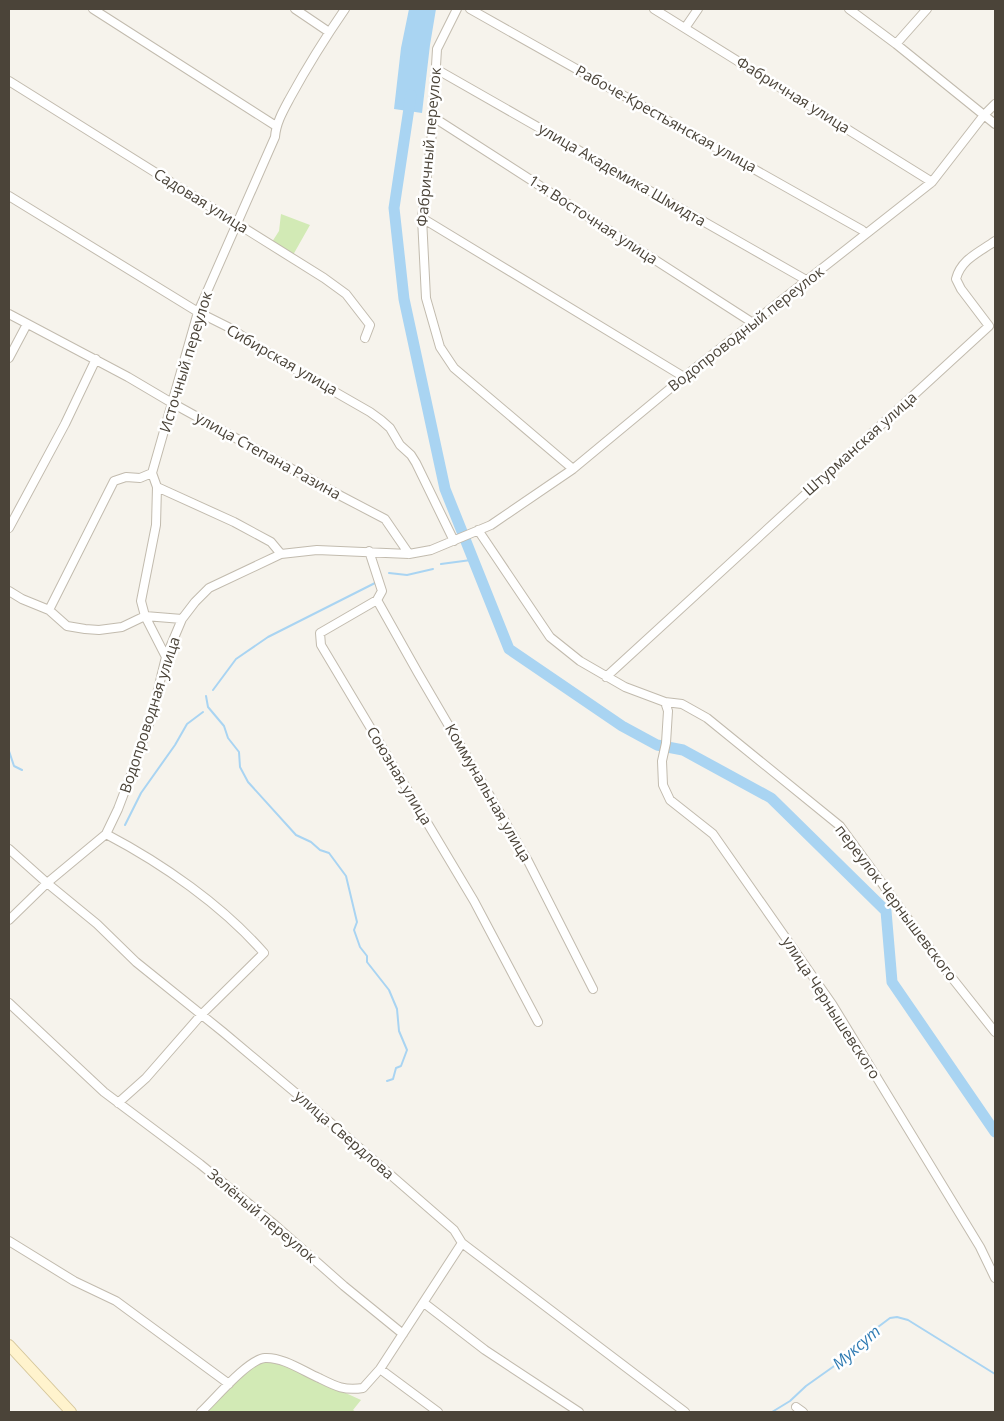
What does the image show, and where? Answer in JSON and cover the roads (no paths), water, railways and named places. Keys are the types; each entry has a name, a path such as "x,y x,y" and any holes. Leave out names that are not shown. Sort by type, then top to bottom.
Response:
{"street":[{"path":"93,9 276,126"},
{"path":"295,9 329,32"},
{"name":"Источный переулок","path":"152,473 198,312 275,137 276,126 306,69 346,9"},
{"name":"Фабричный переулок","path":"457,9 437,49 433,117 422,218 426,298 440,347 454,368 573,469"},
{"name":"Рабоче-Крестьянская улица","path":"470,9 864,232"},
{"name":"Фабричная улица","path":"654,9 932,182"},
{"path":"685,28 698,9"},
{"path":"848,9 896,44 995,124"},
{"path":"896,44 927,9"},
{"name":"улица Академика Шмидта","path":"436,69 808,280"},
{"name":"Садовая улица","path":"9,81 324,278 346,294 370,325 365,338"},
{"name":"Водопроводный переулок","path":"491,525 573,469 684,377 808,280 864,232 932,182 984,115 995,104"},
{"name":"1-я Восточная улица","path":"433,117 753,323"},
{"name":"Сибирская улица","path":"9,196 198,312 230,328 274,357 382,420 416,463 454,541"},
{"path":"422,218 684,377"},
{"name":"Штурманская улица","path":"606,677 989,326 961,289 956,279 958,271 967,259 995,241"},
{"name":"улица Степана Разина","path":"9,314 96,359 172,403 385,519 409,554"},
{"path":"9,358 27,324"},
{"path":"9,528 65,424 96,359"},
{"path":"49,610 114,481 126,478 140,478 152,473 157,487 156,526 141,601 145,616 166,657"},
{"path":"157,487 242,526 271,542 281,554"},
{"name":"Водопроводная улица","path":"9,920 47,883 106,834 118,809 151,718 166,657 182,619 209,588 281,554 317,550 409,554 431,550 491,525"},
{"name":"переулок Чернышевского","path":"478,530 550,637 580,661 625,687 665,702 682,704 707,718 840,826 941,964 995,1032"},
{"path":"369,551 382,591 377,600"},
{"path":"9,591 22,599 49,610 67,626 85,629 99,630 122,627 145,616 182,619"},
{"name":"Коммунальная улица","path":"377,600 528,861 593,989"},
{"name":"Союзная улица","path":"377,600 320,633 321,645 474,901 538,1022"},
{"name":"улица Чернышевского","path":"665,702 668,711 662,762 663,785 670,800 713,834 832,1004 980,1247 995,1278"},
{"path":"106,834 140,852 214,905 243,930 264,953 201,1015 146,1078 118,1103"},
{"name":"улица Свердлова","path":"9,848 47,883 97,924 136,962 316,1110 454,1230 462,1243 685,1412"},
{"name":"Зелёный переулок","path":"9,1003 73,1064 118,1103 200,1164 268,1219 344,1286 403,1334"},
{"path":"9,1241 74,1281 116,1301 229,1384"},
{"path":"201,1412 245,1368 257,1360 265,1358 284,1362 335,1386 349,1390 363,1388 380,1369 462,1243"},
{"path":"424,1303 485,1350 579,1412"},
{"path":"9,1345 12,1356 70,1412"},
{"path":"380,1369 438,1412"},
{"path":"796,1407 803,1412"}],"water":[{"path":"409,9 436,9 422,113 394,109 401,48"}],"waterway":[{"path":"411,95 394,208 404,299 445,489 509,649 622,726 657,745 683,750 771,798 886,911 892,982 995,1132"},
{"path":"441,564 471,560"},
{"path":"389,573 407,575 433,569"},
{"path":"213,690 236,659 268,637 375,583"},
{"path":"206,696 208,707 224,726 228,738 239,752 240,767 248,782 296,835 311,842 320,850 329,853 346,876 357,922 354,930 360,947 367,956 367,962 389,990 397,1009 399,1031 407,1050 401,1066 396,1068 393,1079 387,1081"},
{"path":"125,825 141,793 175,745 187,724 203,712"},
{"path":"9,751 14,766 22,770"},
{"name":"Муксут","path":"772,1412 790,1401 806,1386 861,1347 878,1327 890,1318 897,1317 908,1320 995,1374"}]}
